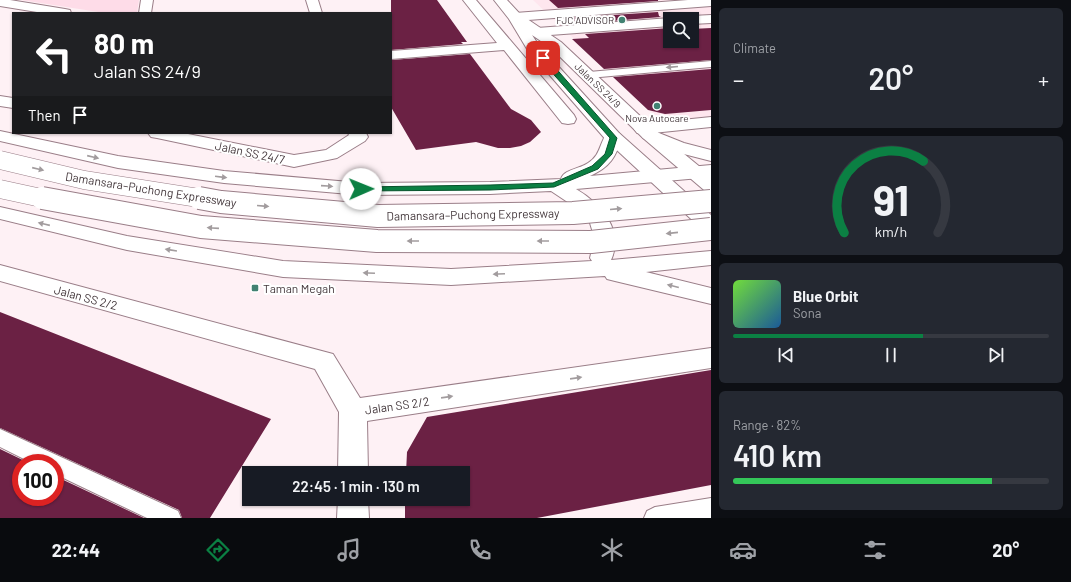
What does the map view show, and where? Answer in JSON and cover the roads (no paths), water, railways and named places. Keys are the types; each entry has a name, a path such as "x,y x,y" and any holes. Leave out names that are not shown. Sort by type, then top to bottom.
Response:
{"main road":[{"path":"145,12 147,0"},
{"path":"312,0 316,12"},
{"path":"469,0 568,120"},
{"name":"Jalan SS 24/9","path":"500,0 515,17 532,46 613,138 711,228"},
{"path":"0,2 59,12"},
{"path":"515,17 711,2"},
{"name":"Jalan SS 24/9","path":"515,17 556,45 589,75 646,132 704,172 711,186"},
{"path":"699,20 711,19"},
{"path":"537,32 663,23"},
{"path":"392,55 507,46"},
{"path":"0,101 12,104"},
{"path":"646,132 711,122"},
{"path":"646,132 678,148 711,156"},
{"name":"Jalan SS 24/7","path":"162,134 294,161 331,154 359,137 358,134"},
{"path":"0,136 118,162 224,177 361,189 490,188 554,185 704,172"},
{"path":"554,185 595,167 608,154 613,138"},
{"name":"Damansara–Puchong Expressway","path":"0,160 84,180 220,202 378,216 573,213 711,201"},
{"path":"554,185 568,192 590,208 598,218 605,239 605,249 601,260 594,269"},
{"path":"0,189 57,202 201,227 377,241 591,242 711,228"},
{"path":"0,214 127,243 283,269 451,277 594,269 711,258"},
{"path":"594,269 670,285 711,296"},
{"name":"Jalan SS 2/2","path":"0,273 324,361 353,411 711,358"},
{"path":"353,411 353,466"},
{"path":"353,506 353,518"}],"lane":[{"path":"589,75 711,64"},
{"path":"0,438 35,454"},
{"path":"64,468 170,518"},
{"path":"655,518 711,508"}],"place":[{"name":"FJC ADVISOR","path":"622,20"},
{"name":"Nova Autocare","path":"657,106"},
{"name":"Taman Megah","path":"255,288"}]}
